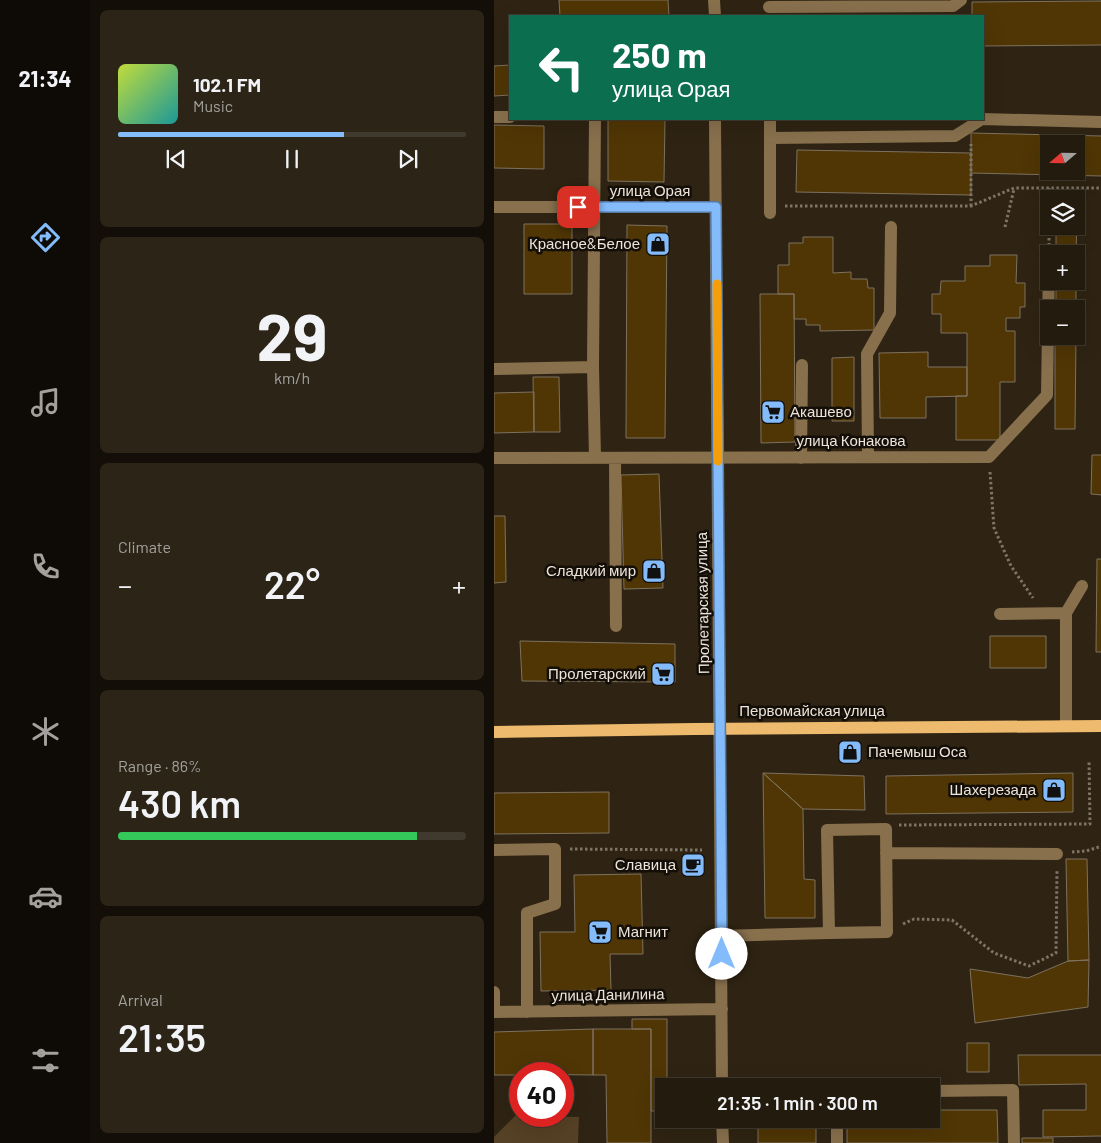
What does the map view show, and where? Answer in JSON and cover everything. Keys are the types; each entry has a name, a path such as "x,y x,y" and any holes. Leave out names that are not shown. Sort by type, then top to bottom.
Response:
{"main road":[{"name":"Первомайская улица","path":"494,732 720,728 1101,726"}],"street":[{"path":"714,0 715,15"},
{"path":"769,8 953,6 961,0"},
{"path":"494,117 509,117"},
{"path":"984,119 1101,122"},
{"path":"594,458 595,120"},
{"name":"Пролетарская улица","path":"715,120 722,1078"},
{"path":"770,120 770,209"},
{"path":"770,138 955,136 980,120"},
{"name":"улица Орая","path":"494,207 716,207"},
{"path":"868,457 868,354 890,313 891,227"},
{"path":"989,457 1047,395 1049,290"},
{"path":"802,365 802,458"},
{"path":"494,369 593,366"},
{"name":"улица Конакова","path":"494,458 989,457"},
{"path":"615,458 616,626"},
{"path":"1066,726 1066,613 1082,586"},
{"path":"1000,614 1066,613"},
{"path":"722,936 887,932 886,829 828,830 829,933"},
{"path":"494,850 554,848 555,904 527,913 527,1012"},
{"path":"886,853 1057,854"},
{"path":"494,992 494,1012"},
{"name":"улица Данилина","path":"494,1012 722,1009"},
{"path":"940,1090 1013,1090 1014,1143"},
{"path":"722,1128 723,1143"},
{"path":"837,1128 837,1143"}],"path":[{"path":"971,125 971,206"},
{"path":"1005,227 1014,188"},
{"path":"770,209 971,206 1014,188 1101,188"},
{"path":"1049,188 1049,245"},
{"path":"989,457 994,528 1011,566 1038,606 1045,613"},
{"path":"893,825 1090,824 1089,760"},
{"path":"887,932 914,919 952,920 994,954 1029,966 1056,953 1057,854 1086,851 1101,846"},
{"path":"554,848 702,850"}],"shaded area":[{"path":"574,1117 579,1117 578,1143 494,1143 494,1137 509,1122 509,1127 574,1127"}],"building":[{"path":"559,0 668,0 669,15 560,15"},
{"path":"1102,1 1102,45 984,46 984,15 972,15 972,2"},
{"path":"509,65 509,95 494,96 494,66"},
{"path":"608,120 665,120 664,182 608,181"},
{"path":"494,125 544,126 544,169 494,168"},
{"path":"971,133 1058,135 1040,135 1040,175 971,173"},
{"path":"1085,136 1102,136 1102,176 1085,176"},
{"path":"797,150 971,153 971,195 796,192"},
{"path":"524,224 572,224 572,294 524,294"},
{"path":"627,225 667,226 665,438 626,438"},
{"path":"1056,235 1077,235 1076,245 1056,245"},
{"path":"803,237 833,237 833,273 851,272 851,279 867,279 868,288 874,288 874,330 820,331 820,325 806,325 806,319 794,319 794,294 778,294 778,265 789,265 789,243 803,243"},
{"path":"990,255 1017,255 1016,283 1025,283 1025,307 1020,307 1020,318 1006,318 1006,331 1015,331 1015,382 1000,382 1000,440 956,440 956,396 967,396 967,333 941,333 941,314 932,314 932,294 940,294 941,281 965,281 965,266 990,266"},
{"path":"1056,290 1076,290 1076,300 1056,300"},
{"path":"760,294 794,294 795,442 761,443"},
{"path":"1055,345 1076,345 1075,429 1055,429"},
{"path":"928,352 928,367 967,367 967,396 926,397 926,418 880,418 879,353"},
{"path":"854,357 854,421 832,421 832,358"},
{"path":"533,377 559,377 560,432 534,432"},
{"path":"534,392 534,432 494,433 494,393"},
{"path":"1092,455 1102,455 1102,495 1091,494"},
{"path":"659,474 663,588 624,589 621,475"},
{"path":"494,516 505,516 506,582 494,583"},
{"path":"1097,559 1102,559 1102,652 1096,652"},
{"path":"990,636 1046,636 1046,668 990,668"},
{"path":"520,641 675,644 675,682 522,681"},
{"path":"763,773 803,809 804,879 815,880 815,918 765,918"},
{"path":"763,773 864,776 865,810 803,809"},
{"path":"1073,773 1073,812 886,814 886,776"},
{"path":"609,792 609,833 494,834 494,793"},
{"path":"1066,859 1087,859 1089,960 1068,961"},
{"name":"Магнит","path":"641,874 643,954 610,954 611,990 541,991 540,932 575,932 574,875"},
{"path":"1089,960 1088,1007 975,1023 970,969 1028,978 1068,961"},
{"path":"632,1019 667,1019 667,1078 655,1078 655,1111 651,1111 651,1029 632,1029"},
{"path":"593,1029 593,1075 574,1075 574,1062 509,1062 509,1075 494,1075 494,1032"},
{"path":"593,1029 651,1029 651,1143 607,1143 606,1075 593,1075"},
{"path":"967,1043 989,1043 989,1072 967,1072"},
{"path":"1018,1055 1102,1055 1102,1136 1043,1137 1043,1110 1086,1110 1086,1084 1019,1085"},
{"path":"940,1110 997,1110 998,1143 847,1143 847,1128 940,1128"},
{"path":"758,1128 816,1128 816,1143 758,1143"},
{"path":"1022,1138 1053,1138 1053,1143 1022,1143"}],"slow traffic":[{"path":"717,284 718,461"}],"place":[{"name":"Красное&Белое","path":"658,244"},
{"name":"Акашево","path":"773,412"},
{"name":"Сладкий мир","path":"654,571"},
{"name":"Пролетарский","path":"663,674"},
{"name":"Пачемыш Оса","path":"850,752"},
{"name":"Шахерезада","path":"1054,790"},
{"name":"Славица","path":"693,865"},
{"name":"Магнит","path":"600,932"}],"route":[{"path":"578,207 716,207 722,954"}]}
